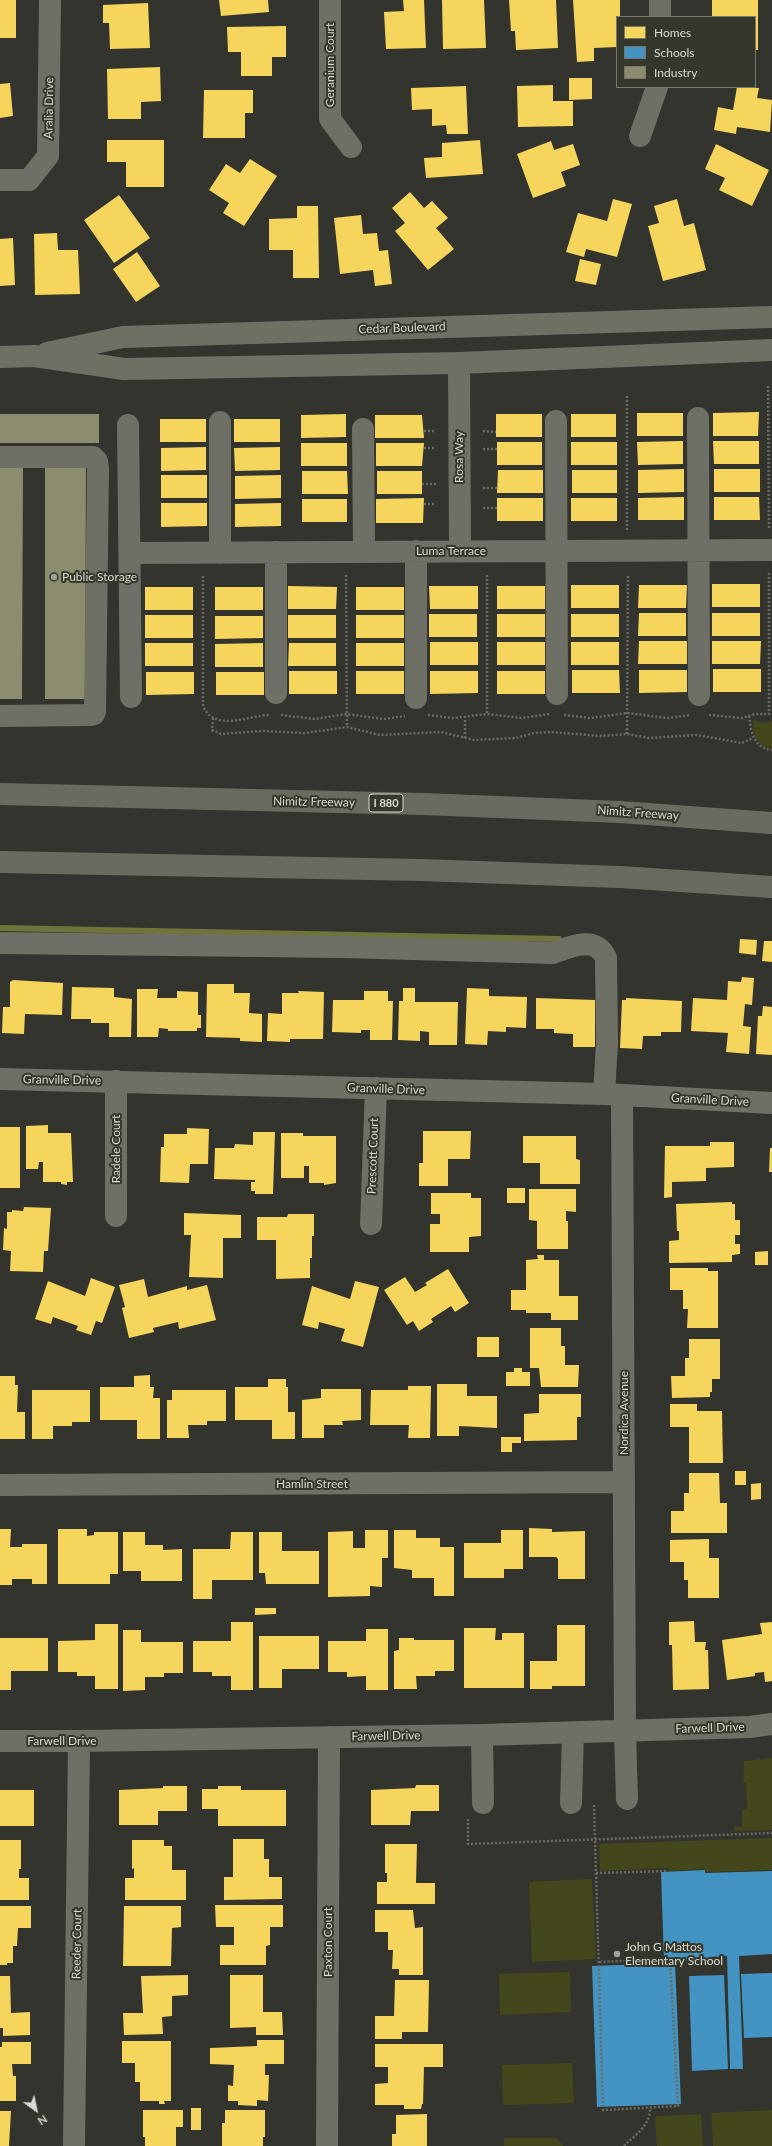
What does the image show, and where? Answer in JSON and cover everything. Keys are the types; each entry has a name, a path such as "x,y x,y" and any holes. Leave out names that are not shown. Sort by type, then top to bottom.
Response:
{"highway":[{"name":"Nimitz Freeway","path":"0,794 495,807 620,812 772,823"},
{"path":"0,862 429,870 620,876 772,887"}],"main road":[{"name":"Cedar Boulevard","path":"34,356 123,337 772,317"},
{"name":"Cedar Boulevard","path":"0,357 34,356 124,369 459,363 772,350"}],"street":[{"name":"Aralia Drive","path":"0,180 29,180 48,156 50,0"},
{"name":"Geranium Court","path":"330,0 330,119 351,147"},
{"path":"660,0 660,16"},
{"path":"640,136 657,88"},
{"name":"Rosa Way","path":"459,363 460,550"},
{"path":"698,418 699,695"},
{"path":"556,421 557,694"},
{"path":"220,422 220,553"},
{"path":"128,425 131,698"},
{"path":"363,429 364,552"},
{"path":"0,456 93,456 97,461 98,469 94,714 0,716"},
{"name":"Luma Terrace","path":"130,553 460,550 557,552 699,551 770,540"},
{"path":"416,551 416,698"},
{"path":"276,552 276,693"},
{"name":"Nordica Avenue","path":"0,943 342,947 553,953 576,945 595,945 603,951 606,958 607,1043 613,1095 624,1482 625,1732 627,1799"},
{"name":"Granville Drive","path":"0,1080 116,1081 613,1095 772,1103"},
{"name":"Radele Court","path":"116,1081 116,1216"},
{"name":"Prescott Court","path":"370,1224 376,1088"},
{"name":"Hamlin Street","path":"0,1485 624,1482"},
{"name":"Farwell Drive","path":"0,1740 79,1741 482,1735 625,1732 750,1727 772,1724"},
{"path":"571,1803 573,1733"},
{"path":"475,1807 482,1735"},
{"name":"Paxton Court","path":"327,2146 329,1737"},
{"name":"Reeder Court","path":"74,2146 79,1741"}],"path":[{"path":"768,386 770,540"},
{"path":"627,396 627,531"},
{"path":"424,431 435,431"},
{"path":"483,431 496,432"},
{"path":"424,448 435,448"},
{"path":"483,449 497,449"},
{"path":"422,484 436,484"},
{"path":"483,488 498,488"},
{"path":"424,504 436,504"},
{"path":"483,508 497,508"},
{"path":"769,573 770,714"},
{"path":"487,574 487,714"},
{"path":"627,734 628,574"},
{"path":"346,575 347,727"},
{"path":"749,716 753,738 761,747 772,750"},
{"path":"465,717 465,738"},
{"path":"213,718 212,730 221,734 261,731 305,733 347,727 380,735 441,732 474,740 516,738 534,733 551,732 600,736 627,734 649,738 697,735 742,743 753,738"},
{"path":"594,1802 596,1873 598,1962 602,2110 678,2106 670,1959 598,1962"},
{"path":"475,1807 468,1844 772,1833"},
{"path":"596,1873 668,1871"},
{"path":"624,2146 644,2127 650,2117 650,2107"}],"green space":[{"path":"753,720 766,723 772,721 772,748 762,745 756,739"},
{"path":"772,1758 772,1830 734,1831 734,1827 742,1827 742,1810 747,1809 746,1783 743,1783 744,1761"},
{"path":"772,1838 772,1870 706,1872 705,1869 670,1871 668,1868 600,1871 599,1844"},
{"path":"592,1879 596,1959 532,1962 529,1882"},
{"path":"570,1972 571,2012 500,2015 499,1974"},
{"path":"572,2063 574,2103 503,2105 502,2065"},
{"path":"772,2110 772,2146 713,2146 711,2113"},
{"path":"701,2114 703,2146 657,2146 655,2116"},
{"path":"504,2138 557,2138 563,2146 504,2146"}],"building: Homes":[{"path":"0,0 16,0 16,38 0,38"},
{"path":"219,0 268,0 269,12 221,16"},
{"path":"403,0 424,0 426,48 386,49 384,12 404,11"},
{"path":"442,0 484,0 486,48 443,49"},
{"path":"509,0 556,0 558,48 516,50 515,31 511,31"},
{"path":"573,0 620,0 620,16 616,16 616,47 594,48 594,61 577,62"},
{"path":"712,0 758,0 758,50 756,50 756,16 712,16"},
{"path":"148,3 150,48 110,49 109,23 103,23 103,5"},
{"path":"286,26 286,57 272,57 272,76 241,76 241,52 228,52 227,27"},
{"path":"160,67 161,101 141,102 141,119 108,119 107,69"},
{"path":"569,78 592,78 592,99 569,100"},
{"path":"10,83 13,116 0,118 0,84"},
{"path":"553,85 553,101 573,101 573,126 518,127 517,86"},
{"path":"466,86 468,134 447,134 446,125 432,126 432,109 412,110 411,88"},
{"path":"737,88 759,88 757,98 772,100 770,132 737,127 736,134 714,130 718,107 733,110"},
{"path":"204,90 253,90 253,113 245,113 245,138 203,138"},
{"path":"107,140 164,140 164,187 126,187 126,162 107,162"},
{"path":"480,140 483,174 426,178 424,158 442,157 442,143"},
{"path":"551,141 554,150 573,144 580,165 561,172 566,186 533,198 517,154"},
{"path":"716,144 769,170 752,206 719,190 725,178 705,169"},
{"path":"250,159 277,176 244,226 223,213 229,203 209,190 226,164 240,173"},
{"path":"410,192 424,208 432,201 448,218 436,228 454,249 428,270 395,231 405,223 392,208"},
{"path":"119,195 150,238 114,263 84,220"},
{"path":"613,199 632,204 617,257 586,249 584,257 566,252 578,213 607,221"},
{"path":"677,199 684,226 694,223 706,270 663,281 648,226 659,223 654,206"},
{"path":"297,206 318,206 319,278 293,278 293,250 269,250 269,219 297,218"},
{"path":"361,215 363,234 377,233 379,251 388,250 392,284 375,286 373,270 340,274 334,218"},
{"path":"57,233 58,250 78,250 80,294 35,295 34,234"},
{"path":"13,238 15,285 0,286 0,239"},
{"path":"137,252 160,286 136,302 113,269"},
{"path":"580,259 601,264 596,285 575,281"},
{"path":"759,412 758,436 713,436 713,413"},
{"path":"637,413 683,413 683,436 637,436"},
{"path":"346,414 346,437 301,438 301,415"},
{"path":"496,414 542,414 542,437 496,437"},
{"path":"571,414 616,414 616,437 571,437"},
{"path":"375,415 422,415 424,438 375,438"},
{"path":"160,419 206,419 206,442 160,442"},
{"path":"234,419 280,419 280,442 234,442"},
{"path":"683,441 683,464 638,465 637,442"},
{"path":"713,441 759,441 759,464 714,464"},
{"path":"497,442 542,442 542,465 497,465"},
{"path":"571,442 617,442 617,465 571,465"},
{"path":"301,443 347,443 347,466 301,466"},
{"path":"376,443 424,443 422,466 376,466"},
{"path":"206,447 206,470 161,471 161,448"},
{"path":"280,447 280,470 235,471 234,448"},
{"path":"684,469 684,492 638,493 638,470"},
{"path":"714,469 760,469 760,492 714,492"},
{"path":"498,470 543,470 543,493 497,493"},
{"path":"572,470 617,470 617,493 572,493"},
{"path":"302,471 347,471 348,494 302,494"},
{"path":"377,471 422,471 422,494 377,494"},
{"path":"161,475 207,475 207,498 161,498"},
{"path":"281,475 281,498 235,499 235,476"},
{"path":"684,497 684,520 638,520 638,498"},
{"path":"714,497 759,497 760,520 714,520"},
{"path":"424,498 423,523 376,523 376,499"},
{"path":"497,498 543,498 543,521 497,521"},
{"path":"571,498 617,498 617,521 571,521"},
{"path":"302,499 347,499 347,522 302,522"},
{"path":"161,503 207,503 207,526 161,527"},
{"path":"281,503 281,526 235,527 235,504"},
{"path":"712,584 760,584 760,607 712,607"},
{"path":"571,585 619,585 619,608 571,608"},
{"path":"639,585 687,585 686,608 638,608"},
{"path":"288,586 337,587 336,609 288,609"},
{"path":"429,586 478,586 478,609 430,609"},
{"path":"497,586 545,586 545,609 497,609"},
{"path":"145,587 193,587 193,610 145,610"},
{"path":"215,587 263,587 263,610 215,610"},
{"path":"356,587 404,587 404,610 356,610"},
{"path":"639,613 686,613 686,636 638,636"},
{"path":"712,613 760,613 760,636 712,636"},
{"path":"429,614 477,614 477,637 429,637"},
{"path":"497,614 545,614 545,637 497,637"},
{"path":"571,614 619,614 619,637 571,637"},
{"path":"145,615 193,615 193,638 145,638"},
{"path":"288,615 336,615 336,638 288,638"},
{"path":"356,615 404,615 404,638 356,638"},
{"path":"215,616 263,616 263,638 215,639"},
{"path":"639,641 687,641 687,664 638,664"},
{"path":"712,641 761,641 760,664 712,664"},
{"path":"430,642 478,642 478,665 430,665"},
{"path":"497,642 545,642 545,665 497,665"},
{"path":"571,642 619,642 619,665 571,665"},
{"path":"145,643 193,643 193,666 145,666"},
{"path":"263,643 263,667 215,667 215,644"},
{"path":"289,643 336,643 336,666 288,666"},
{"path":"356,643 404,643 404,666 356,666"},
{"path":"713,669 761,669 761,692 713,692"},
{"path":"572,670 619,670 620,693 572,693"},
{"path":"639,670 687,670 687,692 639,693"},
{"path":"289,671 337,671 337,694 289,694"},
{"path":"356,671 404,671 404,694 356,694"},
{"path":"430,671 478,671 478,693 430,694"},
{"path":"497,671 545,671 545,694 497,694"},
{"path":"146,672 194,672 194,694 146,695"},
{"path":"216,672 264,672 264,695 216,695"},
{"path":"740,939 757,940 756,955 739,953"},
{"path":"764,941 772,941 772,962 762,961"},
{"path":"742,977 754,978 752,1005 745,1004 743,1026 751,1027 749,1054 726,1052 728,1033 691,1031 693,998 727,1000 728,981 741,982"},
{"path":"13,980 63,983 62,1015 25,1014 24,1034 2,1033 3,1007 10,1007 10,982"},
{"path":"207,984 234,984 234,993 250,993 249,1013 262,1014 262,1042 240,1041 240,1038 206,1037"},
{"path":"72,987 114,988 114,997 132,999 131,1037 109,1037 109,1023 91,1023 91,1019 71,1019"},
{"path":"403,988 415,988 415,1002 458,1002 457,1045 429,1045 429,1032 420,1031 420,1041 398,1040 399,1001 403,1001"},
{"path":"467,988 489,989 489,996 527,997 526,1028 506,1027 506,1032 488,1031 487,1045 465,1044"},
{"path":"137,989 158,989 157,998 177,998 177,991 198,992 198,1015 201,1015 201,1028 197,1028 197,1031 168,1031 168,1029 159,1028 158,1037 137,1037"},
{"path":"298,991 324,992 323,1039 290,1039 290,1042 267,1041 268,1013 282,1014 282,993 299,993"},
{"path":"364,991 388,991 388,1001 393,1001 392,1040 370,1040 370,1030 361,1030 361,1033 332,1032 333,1000 364,1000"},
{"path":"536,998 595,1000 595,1047 573,1047 573,1034 554,1033 554,1029 536,1029"},
{"path":"626,998 682,1001 681,1032 661,1032 661,1036 643,1036 642,1049 620,1048 622,1000 626,1000"},
{"path":"763,1006 772,1007 772,1055 756,1054 758,1016 762,1016"},
{"path":"48,1125 48,1133 71,1133 73,1182 67,1182 67,1185 61,1184 61,1182 43,1182 43,1162 39,1162 38,1169 26,1169 26,1126"},
{"path":"0,1127 20,1127 20,1188 0,1188"},
{"path":"187,1128 209,1129 208,1164 190,1164 189,1183 160,1182 161,1147 164,1147 164,1134 187,1134"},
{"path":"423,1131 471,1131 470,1159 448,1159 448,1186 419,1186 419,1163 423,1163"},
{"path":"253,1132 275,1132 273,1194 255,1194 255,1191 251,1191 251,1182 255,1182 255,1180 214,1179 215,1148 234,1148 235,1144 253,1145"},
{"path":"281,1133 303,1133 303,1136 336,1136 336,1183 324,1185 324,1183 309,1183 309,1166 304,1166 304,1178 281,1178"},
{"path":"523,1136 576,1136 576,1159 580,1160 580,1184 540,1184 540,1163 523,1163"},
{"path":"710,1142 734,1142 734,1167 706,1168 706,1181 672,1182 672,1197 664,1198 665,1146 710,1146"},
{"path":"770,1148 772,1148 772,1172 769,1172"},
{"path":"507,1188 525,1188 525,1203 507,1203"},
{"path":"529,1189 576,1189 576,1212 566,1211 566,1221 568,1221 568,1249 537,1249 537,1221 529,1220"},
{"path":"431,1193 471,1193 471,1198 481,1198 481,1236 469,1237 469,1252 430,1252 430,1224 440,1224 440,1214 431,1214"},
{"path":"732,1202 732,1204 735,1204 735,1220 740,1220 740,1235 735,1235 735,1244 740,1244 740,1254 732,1255 732,1262 669,1263 669,1241 679,1240 679,1231 677,1231 676,1204"},
{"path":"24,1207 51,1208 48,1251 44,1251 43,1272 10,1271 11,1251 3,1250 4,1228 7,1229 7,1212 12,1212 12,1210 23,1211"},
{"path":"184,1213 241,1215 241,1238 223,1238 223,1278 189,1277 191,1235 184,1235"},
{"path":"288,1214 314,1214 314,1236 312,1236 310,1278 276,1279 276,1240 257,1240 257,1217 287,1217"},
{"path":"768,1251 768,1265 755,1265 755,1252"},
{"path":"537,1255 544,1255 544,1260 559,1260 559,1296 578,1296 578,1320 551,1320 551,1313 526,1313 526,1310 511,1310 511,1290 526,1290 526,1260 538,1259"},
{"path":"670,1268 708,1268 708,1271 718,1271 718,1328 687,1328 688,1309 683,1309 683,1290 670,1290"},
{"path":"448,1269 469,1303 455,1312 451,1306 431,1319 433,1322 419,1331 413,1321 407,1325 384,1290 405,1277 415,1292 427,1285 425,1283"},
{"path":"91,1278 115,1287 102,1323 96,1321 91,1335 76,1330 78,1326 53,1317 51,1324 35,1319 48,1281 85,1296"},
{"path":"144,1279 148,1297 187,1286 187,1290 207,1285 216,1320 179,1329 178,1322 153,1328 154,1332 129,1338 122,1308 125,1307 119,1285"},
{"path":"355,1281 379,1287 363,1347 341,1341 345,1329 319,1322 318,1329 302,1325 312,1286 350,1299"},
{"path":"530,1328 561,1328 561,1346 565,1346 565,1365 579,1365 578,1387 541,1387 539,1368 530,1368"},
{"path":"477,1337 499,1337 499,1357 477,1357"},
{"path":"689,1339 720,1339 720,1379 712,1379 712,1392 710,1392 710,1397 672,1398 671,1376 685,1376 685,1358 689,1358"},
{"path":"514,1368 522,1368 522,1372 530,1372 530,1386 506,1386 506,1372 514,1372"},
{"path":"150,1375 150,1387 154,1387 153,1398 160,1398 160,1439 137,1439 137,1420 100,1420 100,1387 134,1387 134,1376"},
{"path":"0,1376 15,1376 15,1385 18,1385 17,1412 25,1412 25,1439 0,1439"},
{"path":"268,1379 286,1379 286,1387 288,1387 288,1412 295,1412 295,1439 272,1439 272,1420 235,1420 235,1387 268,1387"},
{"path":"437,1384 467,1384 467,1396 497,1396 497,1428 459,1426 459,1436 437,1436"},
{"path":"408,1386 431,1386 430,1438 408,1438 409,1425 370,1425 371,1390 408,1390"},
{"path":"321,1389 361,1389 361,1420 342,1421 343,1425 324,1425 324,1438 302,1438 302,1400 321,1398"},
{"path":"32,1390 90,1390 90,1422 72,1422 72,1426 53,1426 53,1439 32,1439"},
{"path":"172,1390 226,1390 226,1421 207,1421 207,1425 188,1425 189,1438 167,1438 167,1400 172,1400"},
{"path":"539,1394 581,1394 581,1417 577,1417 577,1440 524,1441 524,1414 539,1413"},
{"path":"670,1404 697,1404 697,1411 722,1411 723,1463 689,1463 689,1427 670,1427"},
{"path":"501,1437 521,1437 521,1443 512,1443 512,1452 501,1452"},
{"path":"735,1471 746,1471 746,1485 735,1485"},
{"path":"689,1473 719,1473 720,1503 727,1503 727,1533 671,1533 671,1511 684,1511 684,1493 689,1493"},
{"path":"761,1483 761,1499 751,1500 751,1484"},
{"path":"529,1528 552,1529 552,1532 585,1531 585,1579 558,1579 558,1559 556,1557 529,1557"},
{"path":"0,1529 11,1529 10,1547 22,1547 22,1544 47,1544 47,1584 32,1584 32,1579 12,1579 12,1585 0,1585"},
{"path":"58,1529 87,1529 87,1536 94,1535 94,1532 118,1532 118,1574 110,1574 110,1584 58,1584"},
{"path":"365,1530 388,1530 388,1558 382,1558 382,1587 370,1586 370,1596 328,1597 328,1532 353,1531 353,1548 365,1548"},
{"path":"394,1530 416,1530 416,1538 440,1538 440,1547 454,1547 454,1596 434,1596 434,1578 412,1578 412,1570 394,1568"},
{"path":"501,1530 523,1530 523,1569 504,1569 504,1578 464,1578 464,1543 501,1543"},
{"path":"123,1532 145,1532 145,1545 163,1545 163,1550 182,1549 182,1581 141,1581 141,1571 123,1571"},
{"path":"231,1532 253,1532 253,1580 212,1580 212,1599 193,1599 193,1549 230,1549"},
{"path":"259,1532 282,1532 282,1551 319,1551 319,1584 266,1584 265,1573 259,1573"},
{"path":"709,1539 709,1558 719,1558 719,1598 688,1598 688,1580 684,1580 684,1562 670,1562 670,1540"},
{"path":"255,1608 276,1608 276,1614 255,1615"},
{"path":"694,1621 695,1642 706,1642 705,1650 708,1650 709,1689 673,1690 672,1645 669,1645 669,1622"},
{"path":"231,1622 253,1622 253,1690 231,1690 231,1676 212,1676 212,1672 193,1672 193,1641 231,1641"},
{"path":"772,1622 772,1681 765,1682 764,1672 755,1673 755,1676 727,1680 722,1640 762,1634 760,1623"},
{"path":"95,1624 118,1624 118,1689 95,1689 95,1676 77,1676 77,1672 58,1672 58,1641 95,1640"},
{"path":"557,1625 585,1625 585,1686 552,1686 552,1689 530,1689 530,1661 557,1661"},
{"path":"464,1628 496,1628 495,1640 502,1640 502,1633 524,1633 524,1688 464,1688"},
{"path":"366,1629 388,1629 388,1690 366,1690 366,1676 347,1677 347,1672 328,1672 328,1641 366,1641"},
{"path":"123,1630 141,1630 141,1642 183,1642 183,1673 164,1673 164,1677 145,1677 145,1690 123,1691"},
{"path":"259,1636 319,1636 319,1669 282,1669 282,1688 259,1688"},
{"path":"0,1638 48,1638 48,1671 11,1671 11,1690 0,1690"},
{"path":"399,1638 414,1638 414,1640 454,1640 454,1671 435,1671 435,1676 416,1676 417,1689 394,1689 394,1651 399,1650"},
{"path":"416,1785 439,1785 439,1811 411,1811 410,1825 371,1825 371,1790 415,1788"},
{"path":"163,1786 187,1786 187,1811 158,1811 158,1825 119,1825 119,1790 163,1788"},
{"path":"218,1786 241,1786 241,1790 286,1790 286,1826 218,1826 218,1809 202,1809 202,1789 218,1789"},
{"path":"0,1790 34,1790 34,1826 0,1826"},
{"path":"233,1839 264,1839 264,1859 269,1859 269,1877 282,1877 282,1899 224,1900 224,1877 233,1877"},
{"path":"0,1840 21,1840 21,1869 19,1869 19,1878 29,1878 29,1900 0,1900"},
{"path":"132,1840 164,1840 164,1846 172,1846 172,1870 186,1870 186,1900 125,1900 125,1878 134,1878 134,1868 132,1869"},
{"path":"385,1844 417,1844 416,1883 435,1883 435,1904 377,1904 377,1882 387,1882 387,1873 385,1873"},
{"path":"215,1905 283,1905 283,1927 270,1927 270,1945 266,1946 266,1965 220,1965 220,1945 234,1945 234,1927 216,1927"},
{"path":"0,1906 31,1906 31,1928 18,1928 17,1946 13,1946 13,1963 7,1963 7,1965 0,1965"},
{"path":"124,1906 181,1906 181,1927 172,1928 171,1966 123,1966"},
{"path":"375,1910 413,1910 415,1928 423,1927 423,1975 399,1975 399,1969 392,1969 393,1950 388,1950 388,1932 375,1932"},
{"path":"188,1975 188,1995 172,1996 172,2016 162,2017 163,2034 124,2035 123,2013 143,2013 141,1976"},
{"path":"230,1975 263,1975 263,2012 282,2012 283,2035 256,2035 256,2027 230,2028"},
{"path":"0,1976 10,1976 11,2013 30,2012 30,2035 3,2036 3,2028 0,2028"},
{"path":"395,1980 429,1980 428,2032 402,2032 402,2039 375,2039 375,2016 394,2016"},
{"path":"257,2040 284,2040 284,2064 265,2064 265,2075 269,2075 268,2101 257,2100 257,2106 238,2105 238,2101 228,2101 228,2085 233,2086 234,2065 210,2064 210,2048 257,2046"},
{"path":"122,2041 171,2041 171,2101 164,2101 165,2104 159,2104 159,2101 140,2101 140,2082 135,2082 135,2063 122,2063"},
{"path":"2,2042 31,2042 31,2064 12,2064 13,2076 16,2076 16,2101 0,2101 0,2047 2,2047"},
{"path":"375,2044 443,2044 443,2067 424,2067 423,2104 421,2109 404,2109 404,2105 375,2105 375,2084 388,2083 388,2067 375,2067"},
{"path":"191,2108 201,2108 201,2130 191,2130"},
{"path":"143,2110 183,2110 183,2127 176,2127 176,2146 145,2146 145,2137 143,2137"},
{"path":"225,2110 265,2110 265,2137 263,2137 263,2146 222,2146 222,2123 225,2123"},
{"path":"0,2111 11,2111 9,2146 0,2146"},
{"path":"427,2114 427,2146 392,2146 392,2134 396,2134 396,2115"}],"building: Schools":[{"path":"705,1870 705,1873 772,1871 772,1954 739,1956 743,2069 730,2069 727,1956 709,1957 709,1960 664,1961 661,1872"},
{"path":"675,1963 681,2104 597,2107 592,1966"},
{"path":"772,1973 772,2037 744,2038 741,1974"},
{"path":"724,1975 728,2069 692,2071 689,1976"}],"building: Industry":[{"path":"0,414 99,414 99,443 0,443"},
{"path":"45,466 86,466 85,699 45,699"},
{"path":"0,467 23,467 22,699 0,699"}],"waterway":[{"path":"0,928 559,939"}],"place":[{"name":"Public Storage","path":"54,577"},
{"name":"John G Mattos Elementary School","path":"617,1954"}]}
